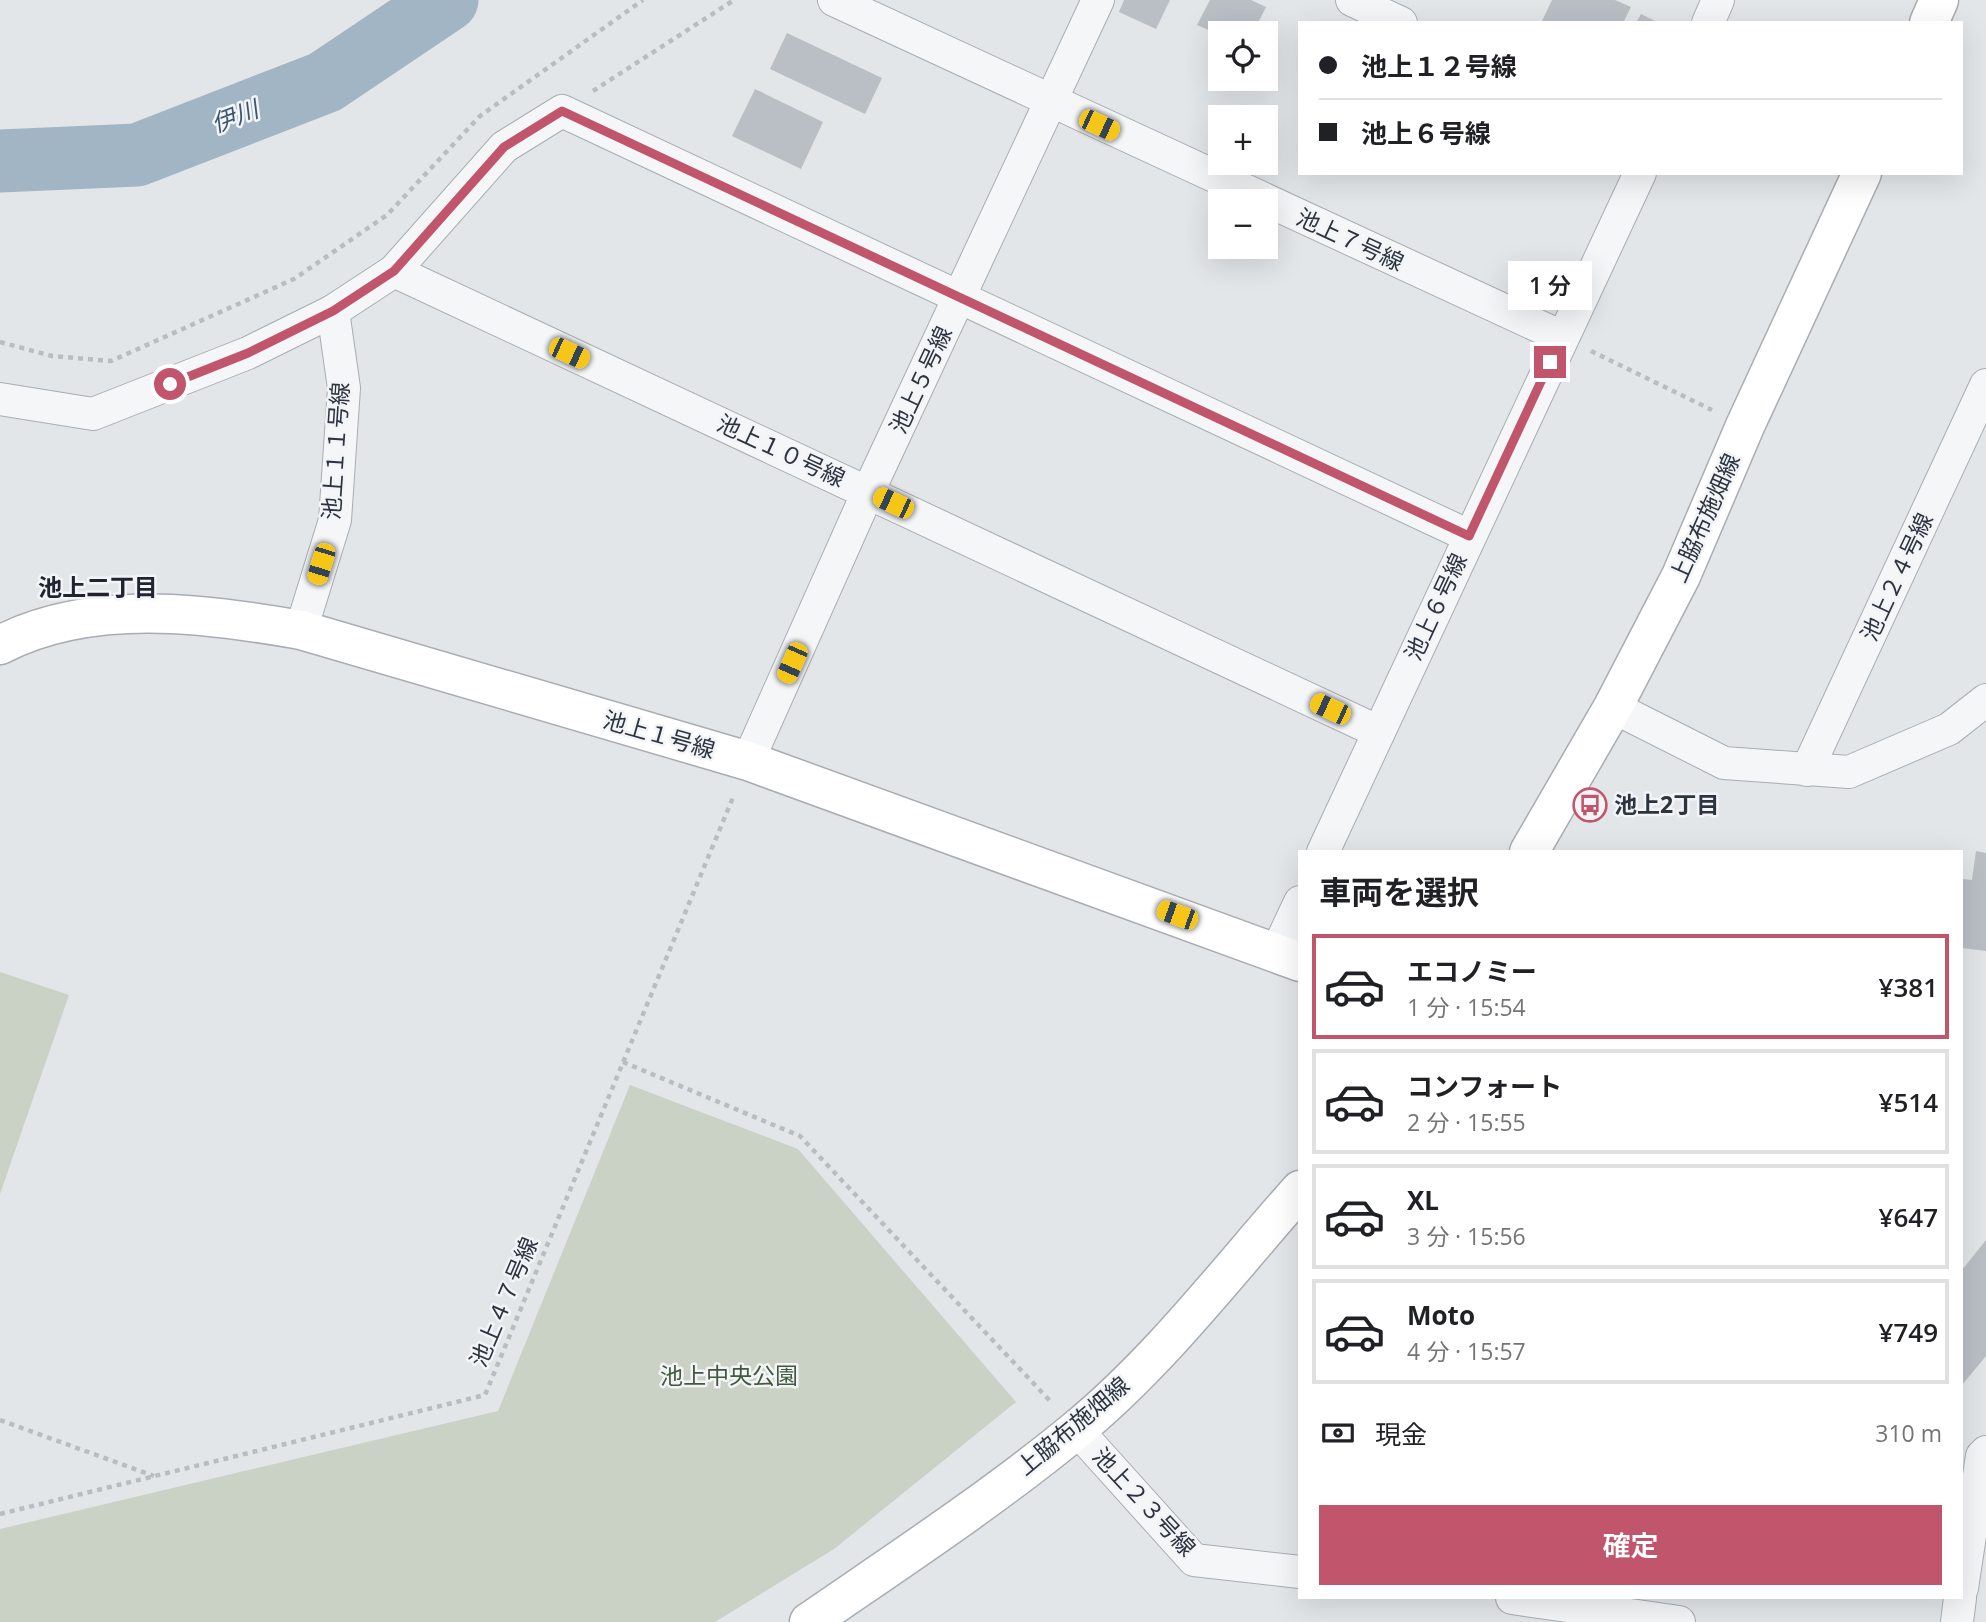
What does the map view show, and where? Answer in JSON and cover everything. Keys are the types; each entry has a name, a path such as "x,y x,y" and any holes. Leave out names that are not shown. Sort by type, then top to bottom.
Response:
{"street":[{"name":"池上７号線","path":"834,0 1051,103 1562,337"},
{"name":"池上５号線","path":"747,761 868,492 1098,0"},
{"path":"1352,0 1397,21"},
{"path":"1709,21 1718,0"},
{"path":"1930,21 1939,0"},
{"path":"0,399 93,414 248,353 333,311 394,271 504,147 562,111 1469,536"},
{"name":"池上６号線","path":"1324,850 1639,175"},
{"name":"上脇布施畑線","path":"1530,850 1613,707 1681,576 1745,426 1861,175"},
{"name":"池上１０号線","path":"394,271 1379,732"},
{"name":"池上１１号線","path":"301,630 335,520 344,388 333,311"},
{"name":"池上２４号線","path":"1807,769 1986,385"},
{"name":"池上１号線","path":"0,645 80,619 165,615 234,618 301,630 747,761 1289,957"},
{"path":"1613,707 1724,763 1849,772 1950,729 1986,700"},
{"path":"1289,957 1298,912"},
{"name":"上脇布施畑線","path":"809,1622 1077,1430 1151,1359 1298,1192"},
{"name":"池上２３号線","path":"1077,1430 1194,1560 1298,1572"},
{"path":"1963,1581 1982,1456 1986,1452"},
{"path":"1519,1599 1679,1622"},
{"path":"1956,1622 1960,1599"}],"path":[{"path":"0,342 52,356 111,361 294,279 387,215 480,116 643,0"},
{"path":"562,111 734,0"},
{"path":"1562,337 1745,426"},
{"name":"池上４７号線","path":"0,1514 485,1395 747,761"},
{"path":"623,1062 800,1136 1077,1430"},
{"path":"0,1420 154,1476"}],"green space":[{"path":"0,972 69,995 0,1194"},
{"name":"池上中央公園","path":"630,1085 798,1149 1016,1402 834,1549 715,1622 0,1622 0,1529 498,1411"}],"building":[{"path":"1124,0 1170,0 1156,29 1119,12"},
{"path":"1210,0 1251,0 1266,7 1259,21 1208,21 1208,30 1197,25"},
{"path":"1552,0 1615,0 1631,7 1624,21 1542,21"},
{"path":"1641,14 1655,21 1637,21"},
{"path":"787,33 882,78 865,114 770,69"},
{"path":"755,89 823,122 801,169 732,136"},
{"path":"1976,851 1986,853 1986,951 1963,948 1963,879 1972,880"},
{"path":"1986,1240 1986,1356 1963,1384 1963,1269"}],"waterway":[{"name":"伊川","path":"0,161 137,155 325,82 447,0"}],"place":[{"name":"池上2丁目","path":"1590,805"}],"district":[{"name":"池上二丁目","path":"98,588"}],"route":[{"path":"170,384 248,353 333,311 394,271 504,147 562,111 1469,536 1550,362"}]}
